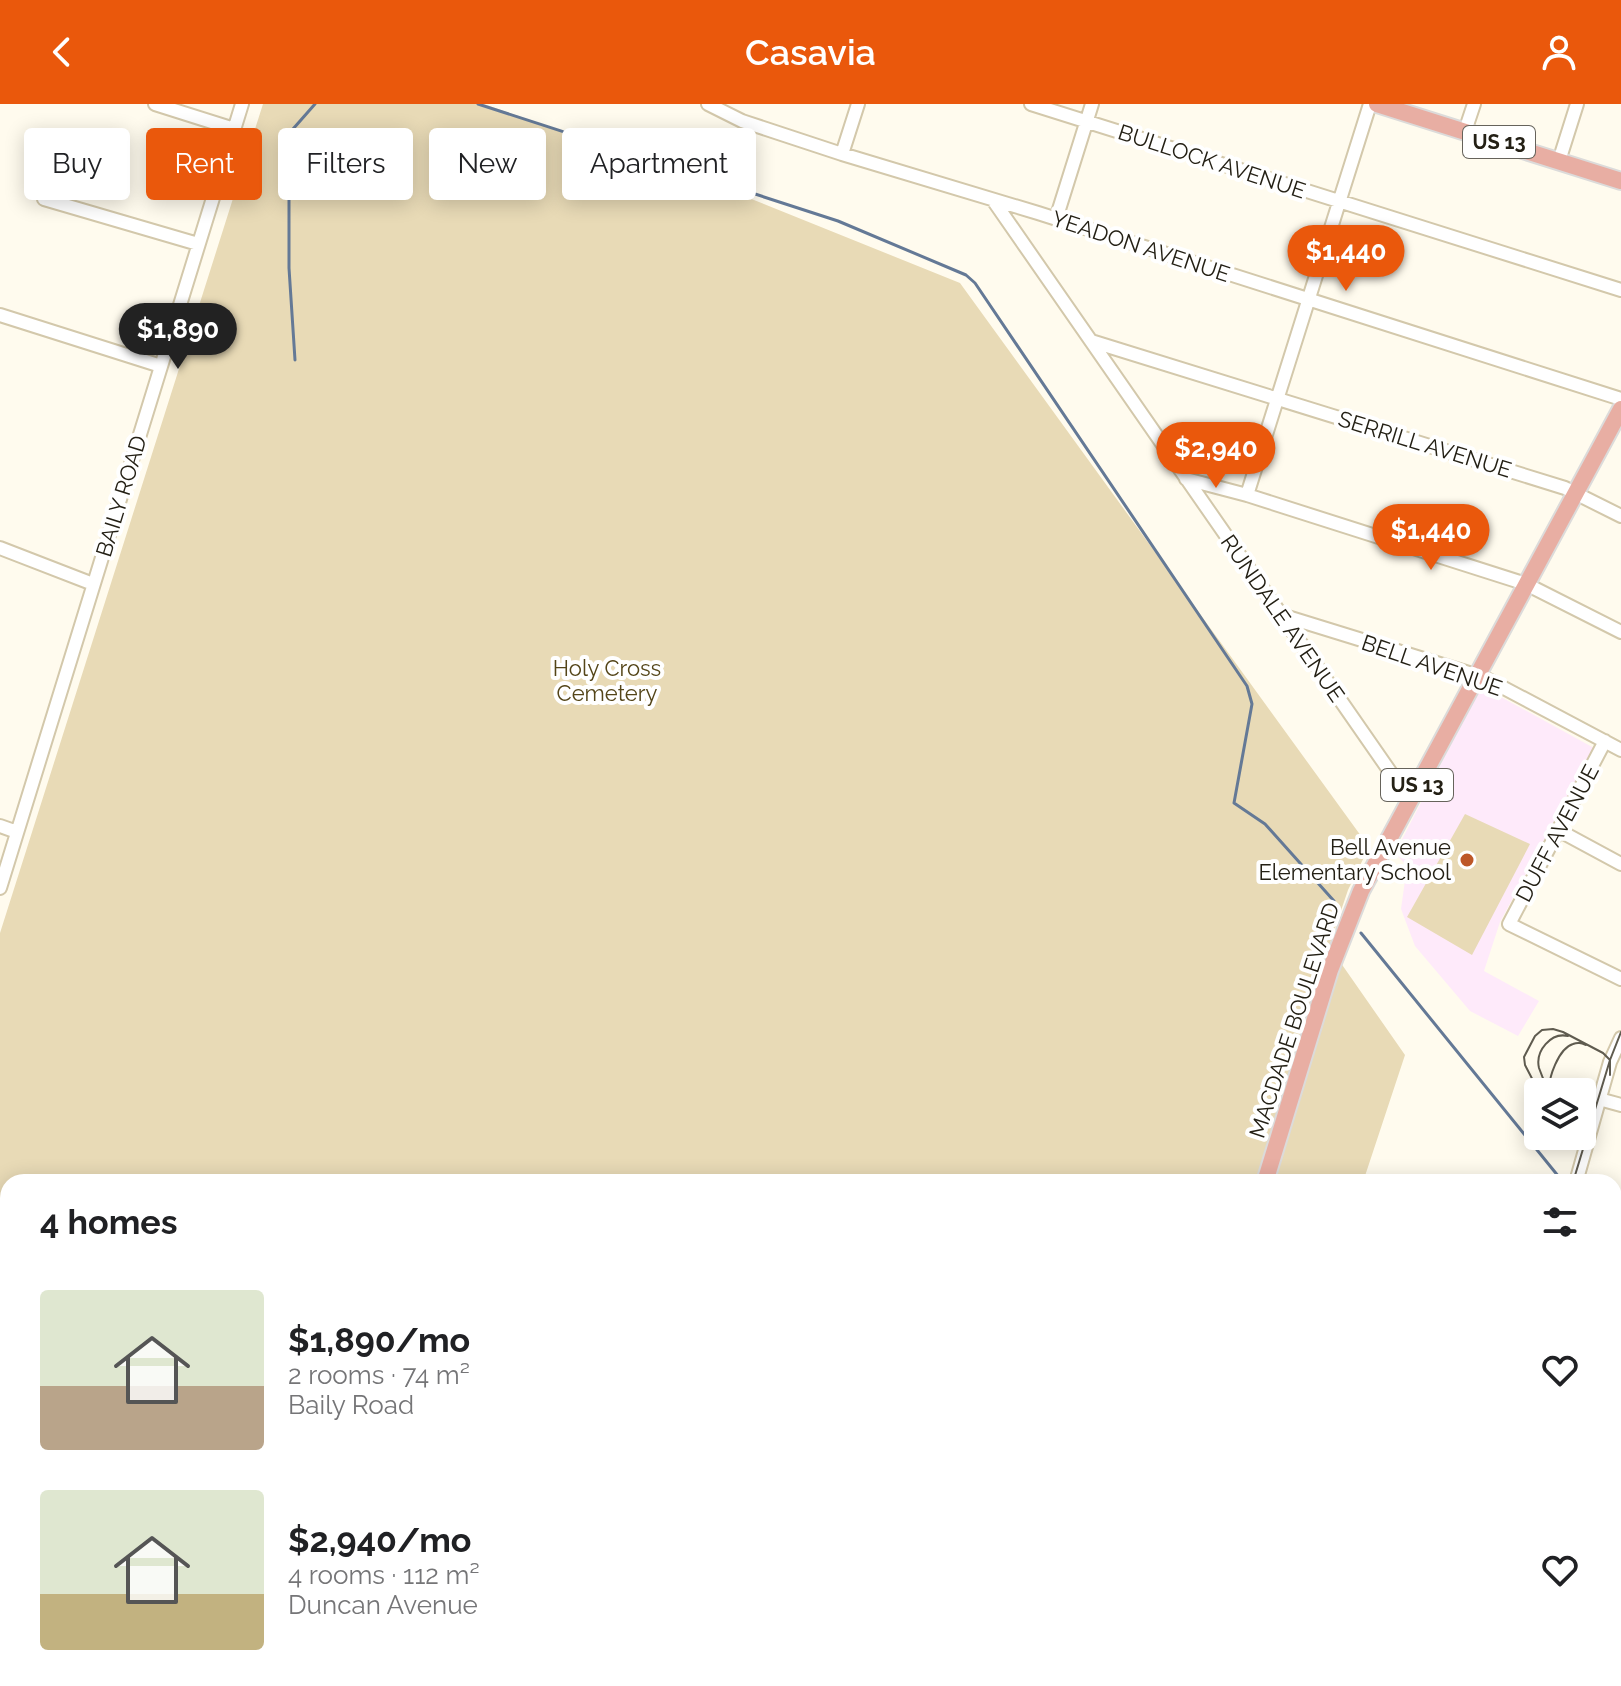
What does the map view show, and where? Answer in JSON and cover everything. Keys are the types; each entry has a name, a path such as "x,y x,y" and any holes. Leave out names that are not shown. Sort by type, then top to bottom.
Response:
{"main road":[{"name":"US 13","path":"1377,104 1621,181"},
{"name":"MACDADE BOULEVARD","path":"1268,1174 1345,927 1365,881 1621,409"}],"street":[{"path":"155,104 231,128"},
{"name":"BAILY ROAD","path":"234,128 242,104"},
{"path":"842,154 858,104"},
{"name":"BULLOCK AVENUE","path":"1031,104 1621,290"},
{"path":"1056,219 1092,104"},
{"path":"1247,495 1370,104"},
{"path":"1465,131 1474,104"},
{"path":"1559,161 1577,104"},
{"name":"YEADON AVENUE","path":"712,105 742,121 842,154 1038,213 1621,399"},
{"path":"47,200 198,244"},
{"name":"BAILY ROAD","path":"0,888 212,200"},
{"name":"RUNDALE AVENUE","path":"993,200 1409,799"},
{"path":"1019,237 1017,226 1020,219 1038,213"},
{"path":"0,315 161,366"},
{"name":"SERRILL AVENUE","path":"1091,341 1278,397 1576,493 1621,516"},
{"path":"1118,380 1116,370 1119,361 1132,353"},
{"path":"1186,479 1247,495 1526,584 1621,632"},
{"path":"0,548 93,584"},
{"name":"BELL AVENUE","path":"1281,615 1477,675 1621,750"},
{"name":"DUFF AVENUE","path":"1605,741 1509,924 1621,979"},
{"path":"0,826 17,832"},
{"path":"1558,830 1621,864"},
{"path":"1578,1174 1599,1099 1621,1038"},
{"path":"1599,1099 1621,1105"}],"shaded area":[{"name":"Bell Avenue Elementary School","path":"1481,686 1594,748 1500,922 1484,971 1539,1001 1518,1036 1470,1011 1415,946 1401,909 1407,866 1395,853"}],"green space":[{"name":"Holy Cross Cemetery","path":"263,104 484,104 562,132 562,200 754,200 960,283 1369,847 1348,890 1329,946 1405,1055 1366,1174 0,1174 0,933 233,200 262,200 262,128 255,128"},
{"path":"1465,814 1530,844 1472,955 1407,917"}],"waterway":[{"path":"295,360 289,268 289,149 293,129 315,104"},
{"path":"478,104 838,221 966,275 975,283 1247,686 1252,704 1234,803 1265,824 1334,901"},
{"path":"1361,933 1557,1174"}],"tram line":[{"path":"1532,1078 1524,1057 1535,1036 1542,1030 1553,1029 1603,1053 1610,1060 1610,1075"},
{"path":"1575,1174 1621,1032"},
{"path":"1543,1078 1538,1062 1542,1049 1550,1040 1568,1036"},
{"path":"1551,1078 1563,1051 1575,1043 1586,1045"}],"place":[{"name":"Bell Avenue Elementary School","path":"1467,860"}]}
